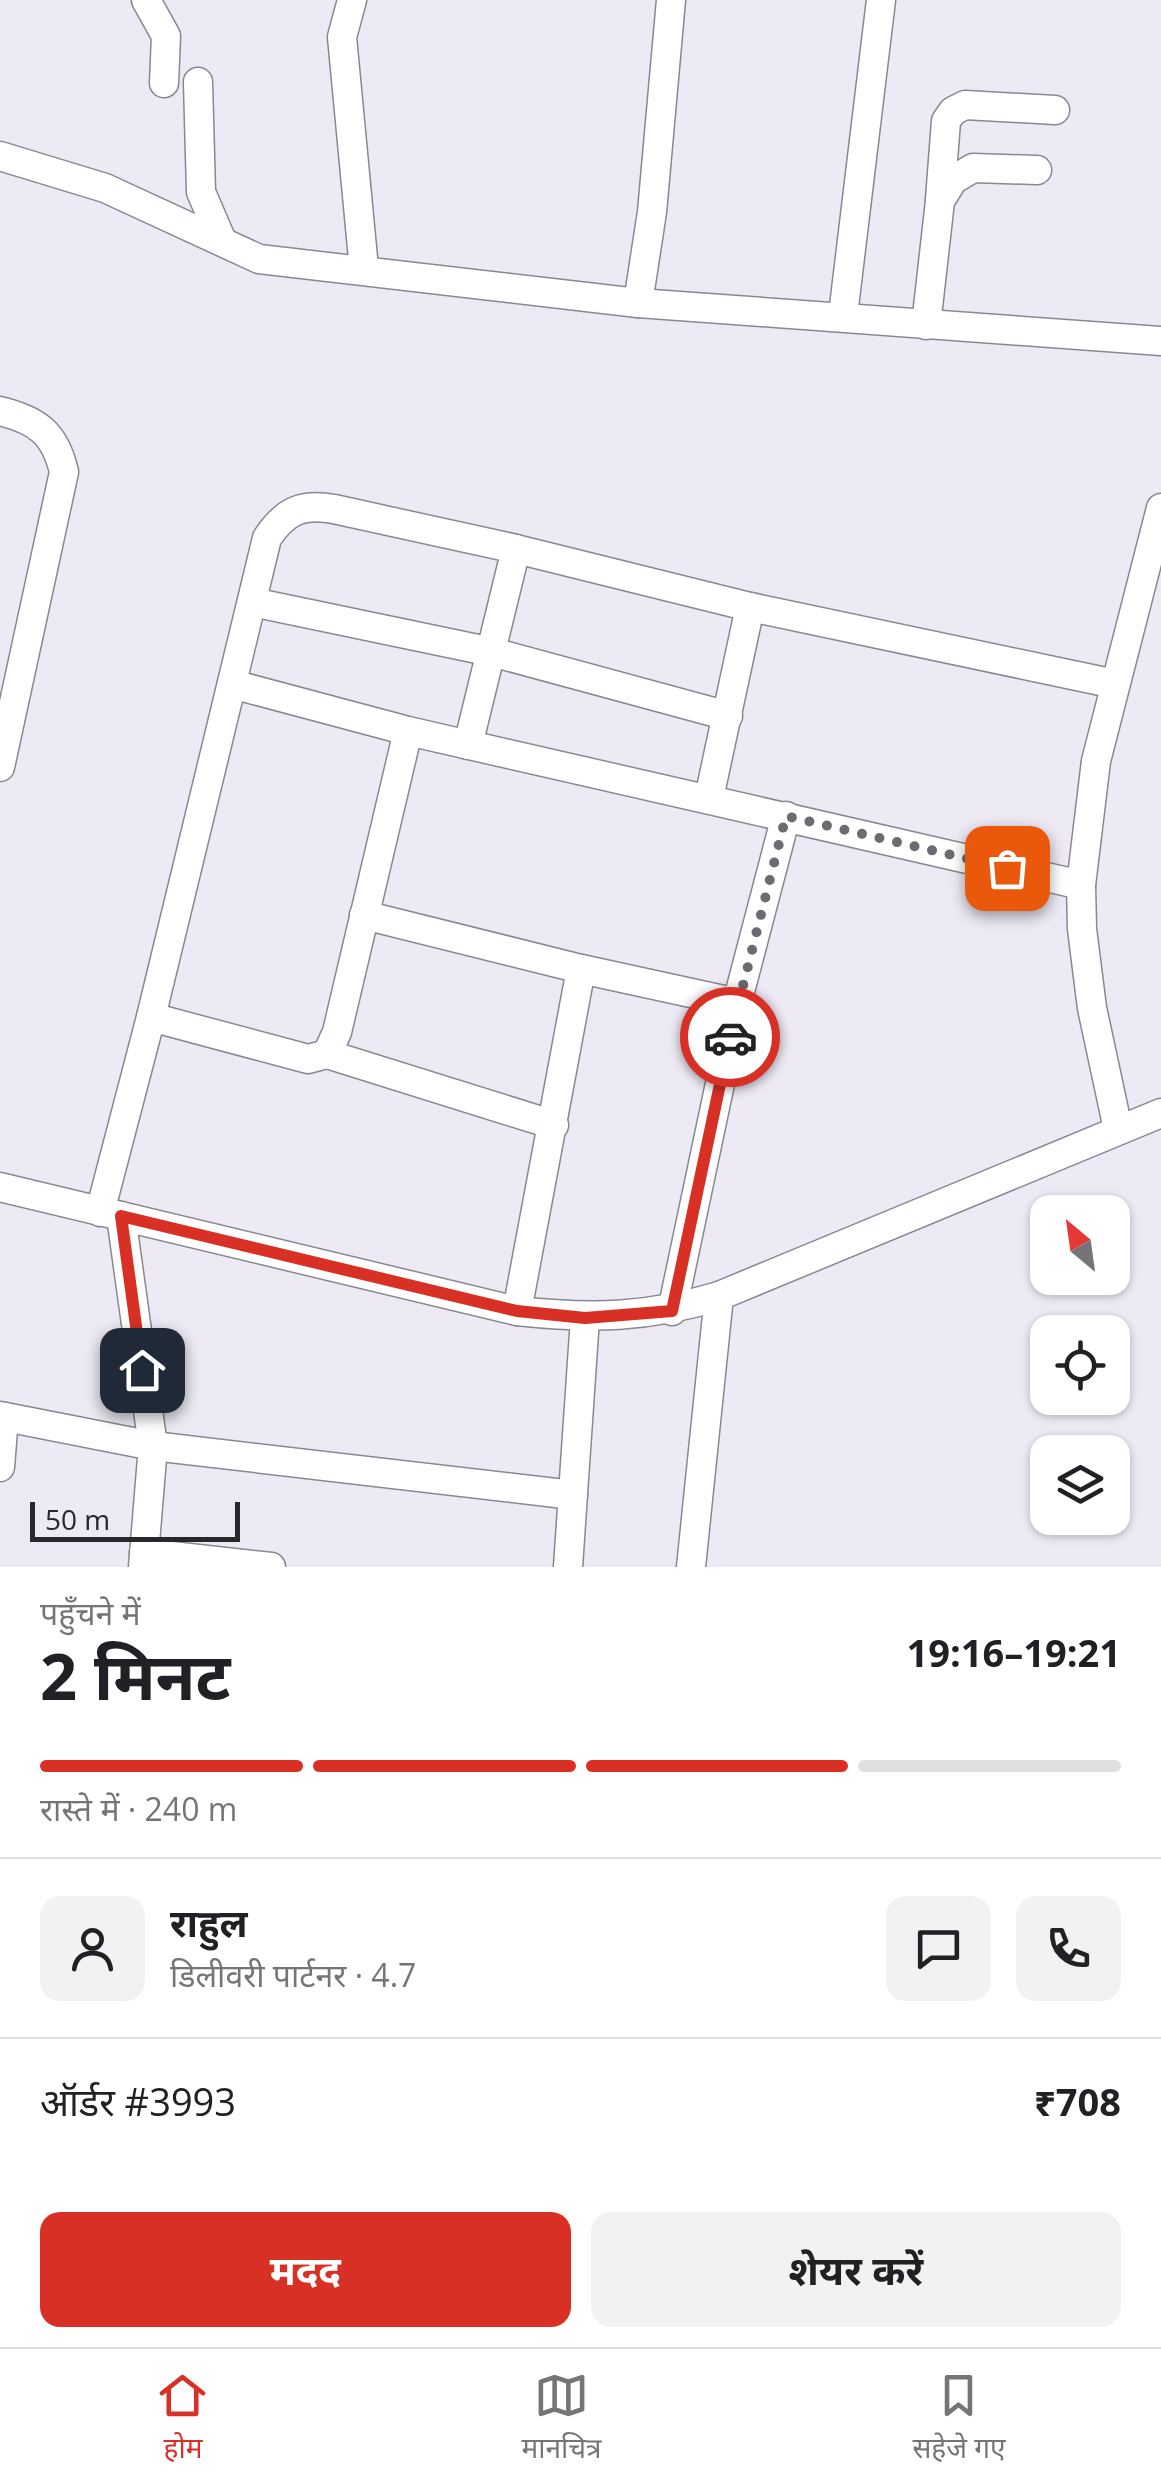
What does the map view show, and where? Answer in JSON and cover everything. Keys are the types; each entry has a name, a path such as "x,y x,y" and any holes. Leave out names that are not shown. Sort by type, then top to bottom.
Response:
{"street":[{"path":"146,0 166,36 164,83"},
{"path":"352,0 342,37 364,268"},
{"path":"638,303 652,212 671,0"},
{"path":"843,316 882,0"},
{"path":"198,82 201,192 222,240"},
{"path":"926,325 946,122 952,111 965,105 1055,110"},
{"path":"0,156 106,188 259,258 638,303 1161,341"},
{"path":"940,200 954,180 972,168 1037,170"},
{"path":"0,410 34,421 50,437 64,472 0,767"},
{"path":"1118,1129 1092,1008 1081,886 1096,760 1156,548 1161,508"},
{"path":"270,1567 144,1560 154,1446 110,1214 151,1017 267,538 279,520 296,509 334,509 750,607 1115,684"},
{"path":"468,745 516,549"},
{"path":"252,602 492,652 728,716"},
{"path":"709,798 750,607"},
{"path":"232,684 408,732 1081,886"},
{"path":"328,1054 408,732"},
{"path":"672,1311 737,1003 786,816"},
{"path":"364,915 737,1003"},
{"path":"517,1311 581,969"},
{"path":"151,1017 308,1059 328,1054 554,1125"},
{"path":"0,1187 517,1311 585,1318 672,1311 720,1296 1161,1112"},
{"path":"691,1567 720,1296"},
{"path":"568,1567 585,1318"},
{"path":"0,1467 2,1416 154,1446 573,1496"}],"way so far":[{"path":"730,1037 786,816 1007,868"}],"route":[{"path":"142,1370 121,1216 517,1311 585,1318 672,1311 730,1037"}]}
